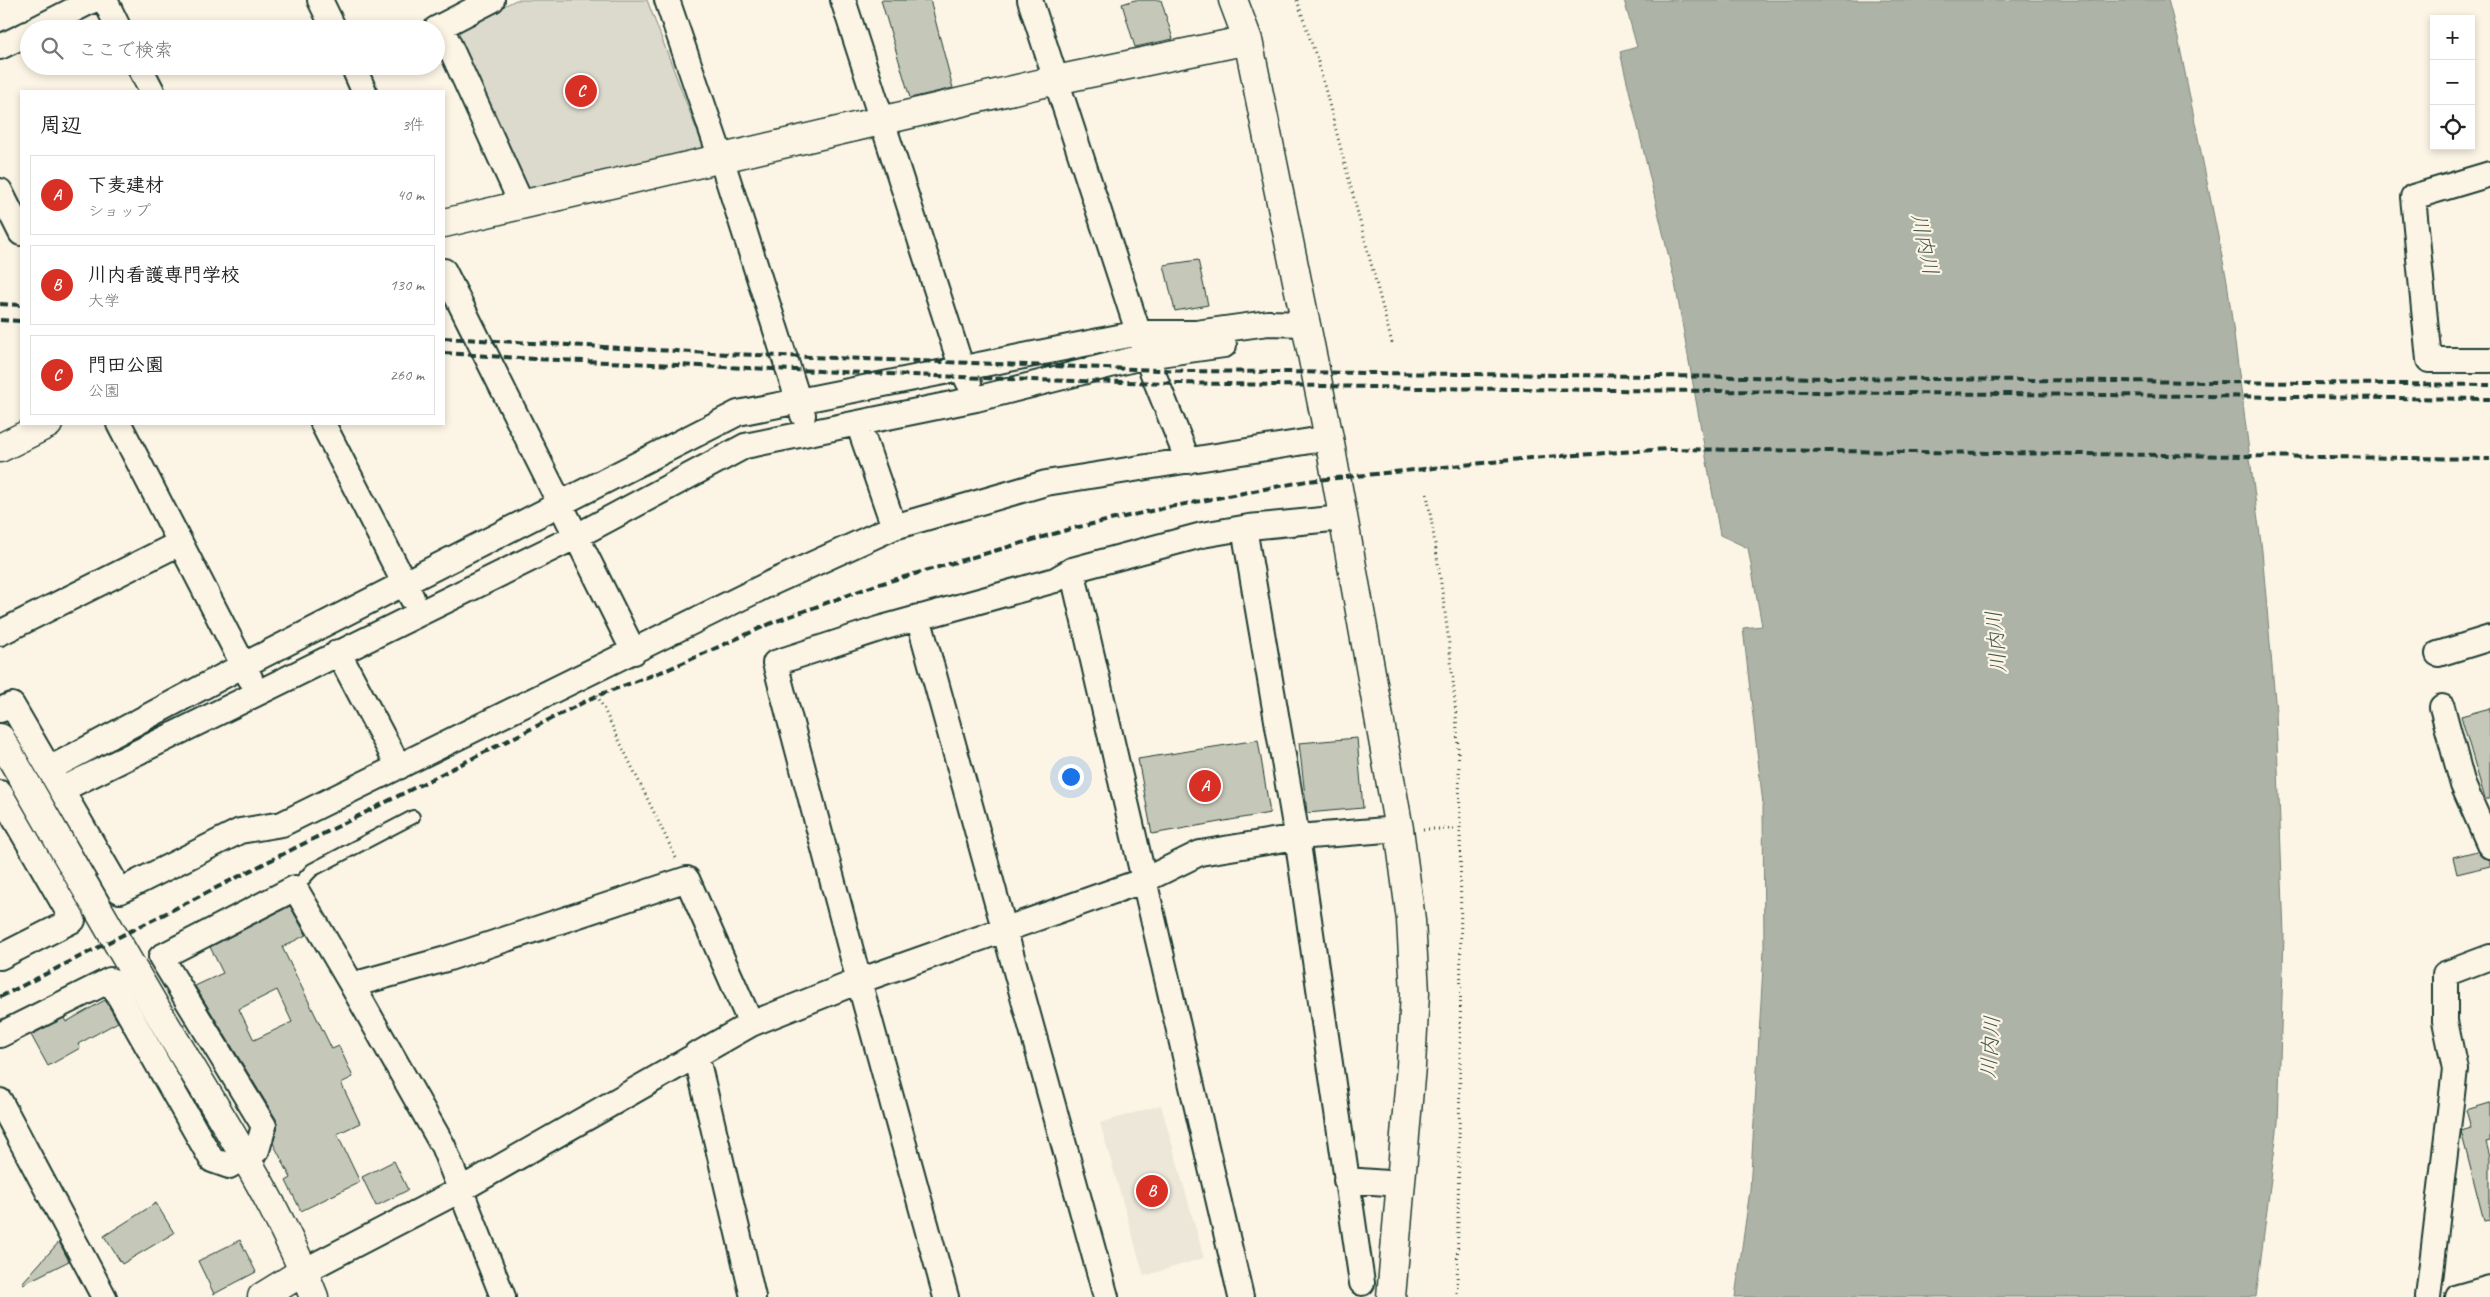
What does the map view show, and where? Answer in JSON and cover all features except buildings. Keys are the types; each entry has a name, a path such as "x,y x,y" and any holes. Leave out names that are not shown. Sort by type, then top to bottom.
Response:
{"street":[{"path":"54,20 93,0"},
{"path":"105,0 115,20"},
{"path":"320,0 330,20"},
{"path":"445,25 492,0"},
{"path":"667,0 721,158 797,401 810,433"},
{"path":"843,0 962,369 976,399"},
{"path":"1030,0 1146,356 1188,461"},
{"path":"1233,0 1248,40 1329,438 1399,829 1411,920 1415,993 1391,1297"},
{"path":"0,47 20,37"},
{"path":"445,223 1056,80 1248,40"},
{"path":"445,41 522,205"},
{"path":"144,75 151,90"},
{"path":"357,75 364,90"},
{"path":"2490,174 2413,197 2429,360 2490,360"},
{"path":"0,191 20,230"},
{"path":"445,273 558,504 634,652"},
{"path":"49,769 244,665 738,413 1139,332 1196,333 1268,324 1305,324"},
{"path":"61,790 575,537 745,446 976,399 1146,356 1268,339 1305,324"},
{"path":"858,423 894,527"},
{"path":"0,448 46,425"},
{"path":"120,425 258,693"},
{"path":"324,425 420,612"},
{"path":"0,710 12,705 120,891 240,831 282,824 770,584 894,527 1046,483 1329,438"},
{"path":"946,1297 859,981 775,663 918,618 1055,580 1072,570 1202,535 1244,528 1344,518"},
{"path":"1244,528 1297,836 1362,1283"},
{"path":"0,634 180,543"},
{"path":"1072,570 1241,1297"},
{"path":"918,618 1106,1297"},
{"path":"2438,654 2490,638"},
{"path":"338,652 399,767"},
{"path":"2442,707 2463,785 2490,846"},
{"path":"0,738 136,975 245,1158 304,1271 314,1297"},
{"path":"0,793 73,920 0,957"},
{"path":"262,1297 304,1271 460,1190 751,1024 859,981 1145,880 1200,853 1297,836 1399,829"},
{"path":"352,985 446,959 687,879 751,1024"},
{"path":"0,1035 110,980 212,1160 229,1166 257,1150 264,1126 161,957 295,888 443,1146 503,1297"},
{"path":"2428,1297 2455,1069 2445,1021 2445,974 2490,958"},
{"path":"696,1054 753,1297"},
{"path":"1,1104 104,1297"},
{"path":"1346,1180 1401,1184"},
{"path":"2458,1297 2490,1288"}],"lane":[{"path":"295,888 312,870 413,817"}],"path":[{"path":"1298,0 1318,62 1392,343"},
{"path":"1427,494 1446,611 1459,770 1458,828 1461,947 1457,1297"},
{"path":"600,687 596,696 687,879"},
{"path":"1399,829 1458,828"}],"shaded area":[{"path":"516,0 647,0 704,149 527,191 452,32"},
{"path":"1161,1105 1204,1258 1144,1276 1100,1123"}],"water":[{"name":"川内川","path":"1624,0 2168,0 2178,38 2227,281 2262,551 2276,712 2284,935 2278,1123 2256,1297 1735,1297 1750,1190 1764,950 1763,804 1743,628 1762,626 1748,548 1720,535 1675,283 1620,52 1637,47"}],"railway":[{"path":"0,304 20,305"},
{"path":"0,320 20,321"},
{"path":"445,338 728,354 1187,371 2490,385"},
{"path":"445,353 534,359 1032,380 1420,388 2490,399"},
{"path":"0,997 596,696 669,669 774,622 876,585 1074,528 1169,507 1307,481 1531,458 1667,449 2490,459"}],"place":[{"name":"門田公園","path":"581,91"},
{"name":"下麦建材","path":"1205,786"},
{"name":"川内看護専門学校","path":"1152,1191"}]}
